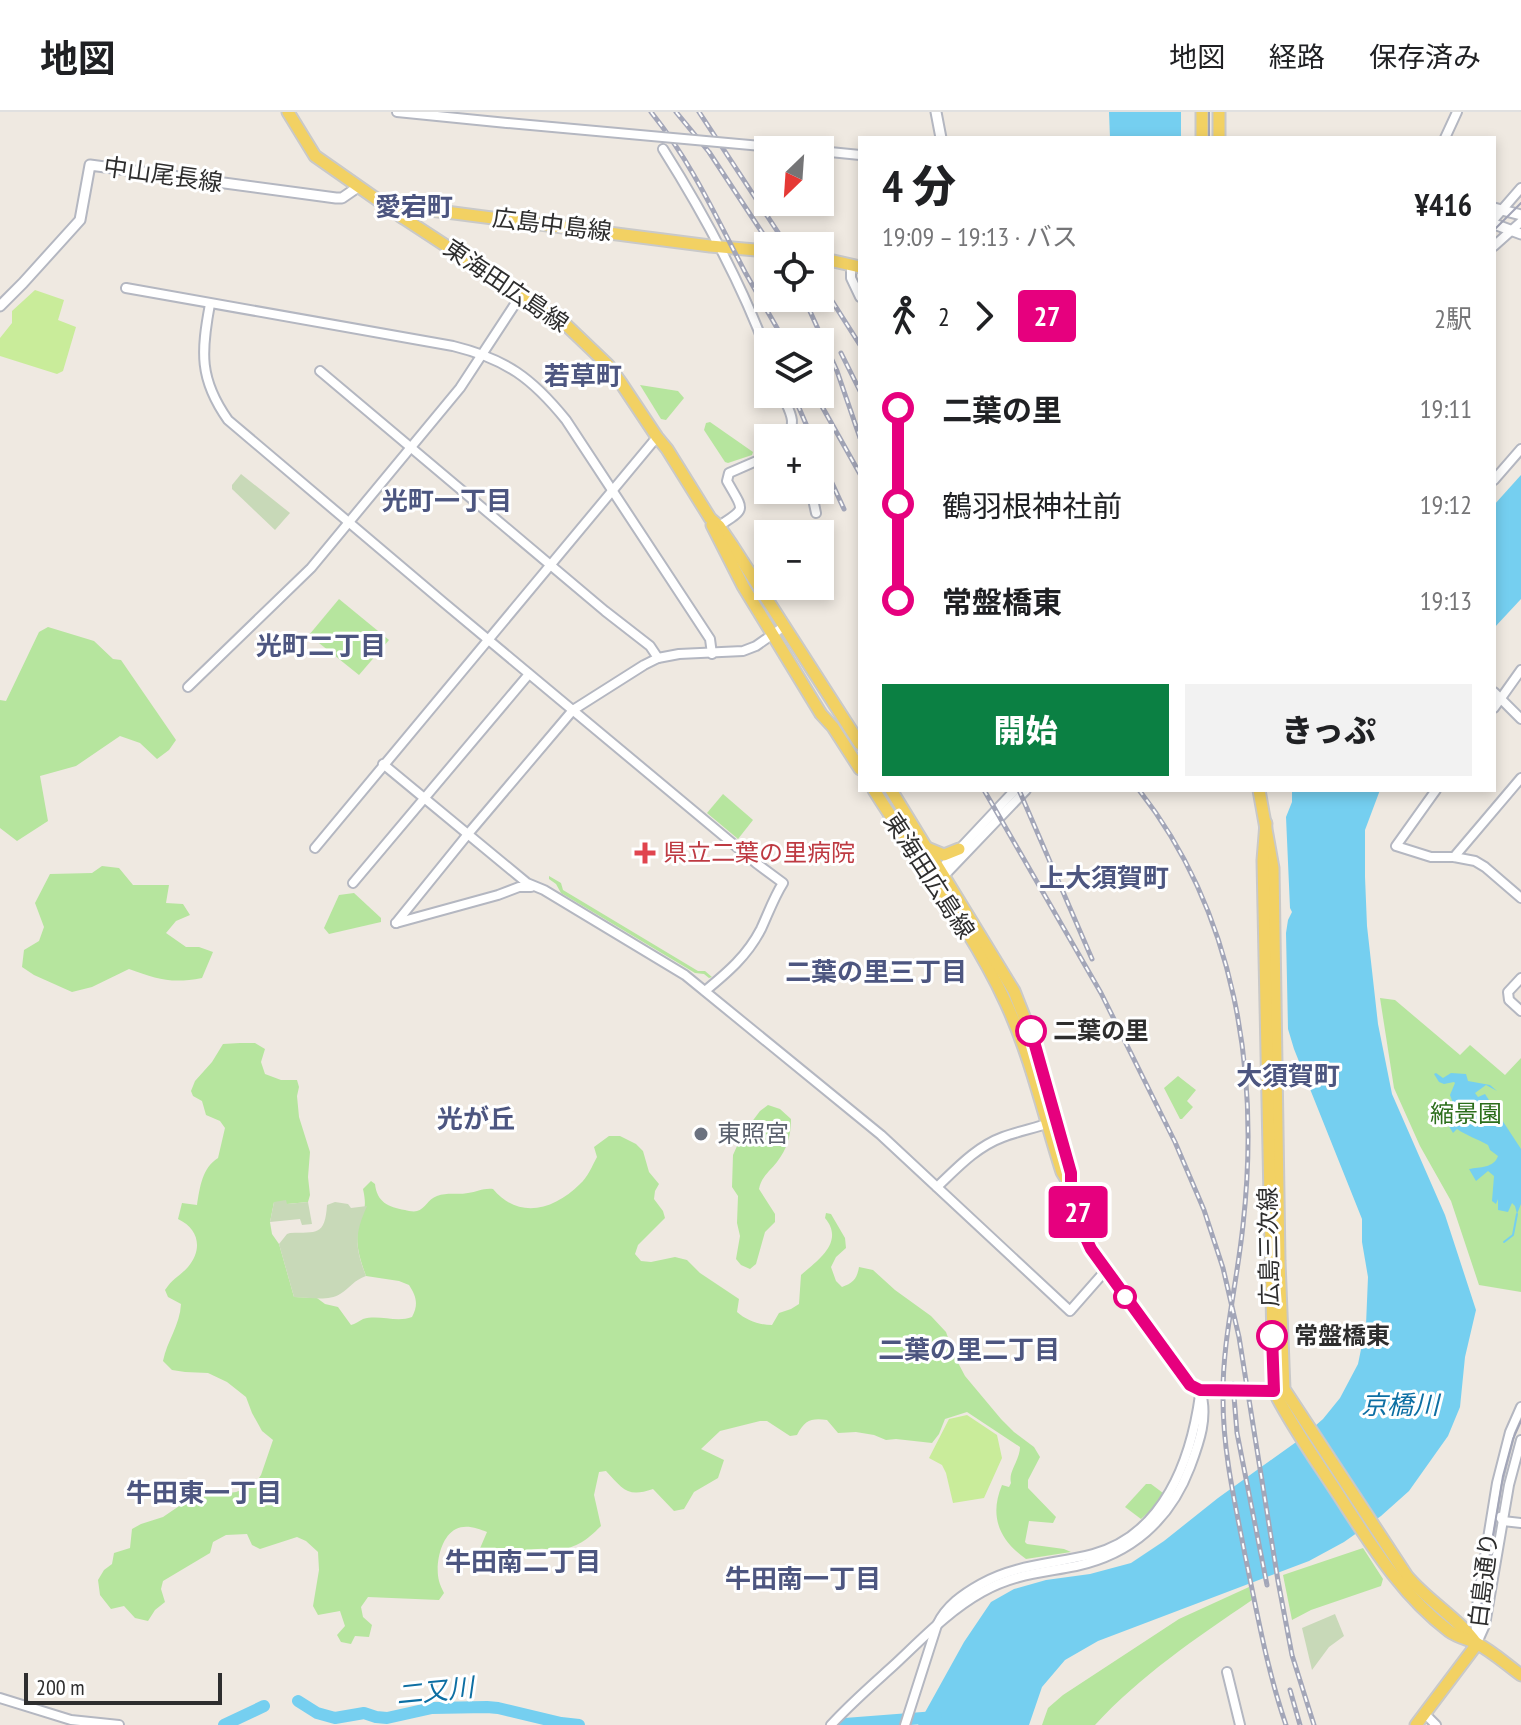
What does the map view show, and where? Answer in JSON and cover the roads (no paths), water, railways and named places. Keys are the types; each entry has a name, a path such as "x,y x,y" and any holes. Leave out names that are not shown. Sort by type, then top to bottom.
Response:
{"main road":[{"path":"288,112 315,156 402,217"},
{"path":"936,112 941,136"},
{"path":"1202,112 1202,136"},
{"path":"1219,112 1219,136"},
{"name":"中山尾長線","path":"0,306 80,220 90,165 336,198 342,198 358,187"},
{"name":"広島中島線","path":"402,217 409,209 415,208 754,250"},
{"path":"1498,209 1521,215"},
{"name":"東海田広島線","path":"402,217 564,323 608,365 715,525 778,630 821,714 858,766"},
{"path":"1496,222 1517,232"},
{"path":"834,261 856,266"},
{"name":"東海田広島線","path":"778,630 858,741"},
{"name":"東海田広島線","path":"875,792 1014,991 1038,1052 1051,1123 1071,1173 1071,1185 1091,1249 1190,1385 1200,1390"},
{"name":"東海田広島線","path":"892,792 927,848 938,878"},
{"name":"広島三次線","path":"1259,792 1266,823 1263,906 1279,1390 1300,1436 1385,1565 1411,1597 1448,1631 1477,1644"},
{"path":"927,848 944,855 960,853"},
{"path":"1200,1390 1279,1390 1309,1427 1416,1587 1467,1631 1477,1644 1521,1675"},
{"path":"1416,1725 1477,1644"}],"street":[{"path":"397,112 754,145"},
{"path":"1446,136 1457,112"},
{"path":"663,149 720,246 757,328"},
{"path":"834,152 858,155"},
{"path":"1498,209 1521,188"},
{"path":"1496,245 1517,232 1521,222"},
{"path":"856,266 851,278 858,293"},
{"path":"126,288 440,343 482,353 521,374 553,403 566,420 710,639 712,654"},
{"path":"188,687 311,568 460,388 521,295"},
{"path":"210,304 205,339 205,375 216,403 228,420 783,883 746,953 705,991"},
{"path":"320,371 650,646 658,658"},
{"path":"315,848 657,437"},
{"path":"1496,478 1521,449"},
{"path":"715,525 741,510 740,502 727,481 729,473 754,462"},
{"path":"814,504 816,513"},
{"path":"536,887 519,887 396,923 573,710 658,658 743,651 756,646 778,630"},
{"path":"1521,670 1497,696 1521,717"},
{"path":"353,883 529,674"},
{"path":"383,764 518,876 685,975 881,1135 1070,1311 1106,1270"},
{"path":"1454,857 1521,778"},
{"path":"938,878 1013,792"},
{"path":"960,853 1024,792"},
{"path":"1435,792 1396,846 1431,857 1475,861 1521,898"},
{"path":"1521,978 1508,992 1509,1000 1521,1011"},
{"path":"937,1187 972,1154 988,1144 1051,1123"},
{"path":"906,1720 937,1625 943,1613 956,1601 990,1579 1022,1567 1106,1550 1136,1532 1164,1504 1183,1465 1194,1430 1200,1390"},
{"name":"白島通り","path":"1477,1644 1475,1618 1493,1507 1506,1446 1521,1407"},
{"name":"白島通り","path":"1477,1644 1485,1625 1514,1462 1521,1440"},
{"path":"1493,1507 1503,1521 1521,1523"},
{"path":"833,1722 937,1625"},
{"path":"1227,1672 1240,1725"},
{"path":"0,1698 71,1720 119,1725"},
{"path":"1424,1713 1436,1725"}],"water":[{"path":"1109,112 1181,112 1181,136 1110,136"},
{"path":"1521,475 1521,599 1496,626 1496,503"},
{"name":"京橋川","path":"1292,792 1379,792 1365,830 1367,926 1378,1024 1392,1094 1445,1215 1476,1310 1465,1357 1460,1407 1448,1436 1409,1491 1344,1542 1309,1561 1098,1641 1065,1660 1042,1687 1029,1725 918,1725 964,1642 991,1602 1014,1589 1046,1580 1090,1574 1131,1563 1323,1419 1340,1398 1358,1364 1366,1325 1368,1277 1362,1219 1288,1029 1286,933 1292,912 1286,817"},
{"path":"1436,1073 1443,1078 1451,1073 1466,1074 1468,1081 1490,1085 1497,1091 1486,1085 1475,1093 1478,1097 1485,1094 1521,1149 1521,1204 1517,1214 1512,1203 1508,1212 1498,1210 1498,1199 1496,1204 1492,1201 1494,1176 1488,1171 1476,1181 1469,1169 1490,1165 1498,1156 1488,1145 1457,1129 1453,1133 1447,1123 1452,1121 1455,1109 1450,1095 1455,1083 1439,1082"}],"waterway":[{"path":"1504,1242 1513,1235 1517,1214"},
{"name":"二又川","path":"298,1701 317,1713 335,1718 364,1713 387,1718 432,1708 487,1707 579,1725"},
{"name":"二又川","path":"224,1725 264,1706"},
{"name":"二又川","path":"832,1725 936,1717"}],"tram line":[{"path":"1209,112 1209,136"},
{"path":"1496,228 1521,203"},
{"path":"1479,1618 1503,1476 1521,1421"}],"railway":[{"path":"651,112 691,170 777,328"},
{"path":"676,112 709,152 762,232"},
{"path":"699,112 778,232"},
{"path":"834,304 858,342"},
{"path":"810,312 837,371 858,432"},
{"path":"841,353 858,387"},
{"path":"799,408 806,424"},
{"path":"823,408 858,470"},
{"path":"834,487 844,509"},
{"path":"985,792 1101,993 1175,1142 1204,1210 1223,1268 1239,1337 1292,1655 1314,1725"},
{"path":"1020,792 1092,959"},
{"path":"1140,792 1172,838 1199,889 1219,942 1234,997 1243,1053 1248,1110 1247,1168 1243,1225 1223,1377 1225,1438 1245,1555 1268,1662 1286,1725"},
{"path":"1233,1384 1237,1433 1267,1585"},
{"path":"1290,1690 1300,1725"}],"place":[{"name":"県立二葉の里病院","path":"645,853"},
{"name":"二葉の里","path":"1031,1031"},
{"name":"東照宮","path":"701,1134"},
{"name":"常盤橋東","path":"1272,1336"}],"district":[{"name":"愛宕町","path":"414,207"},
{"name":"若草町","path":"583,376"},
{"name":"光町一丁目","path":"447,501"},
{"name":"光町二丁目","path":"321,646"},
{"name":"上大須賀町","path":"1104,878"},
{"name":"二葉の里三丁目","path":"876,972"},
{"name":"大須賀町","path":"1288,1076"},
{"name":"光が丘","path":"476,1119"},
{"name":"二葉の里二丁目","path":"969,1350"},
{"name":"牛田東一丁目","path":"204,1493"},
{"name":"牛田南二丁目","path":"523,1562"},
{"name":"牛田南一丁目","path":"803,1579"}],"park label":[{"name":"縮景園","path":"1466,1114"}]}
